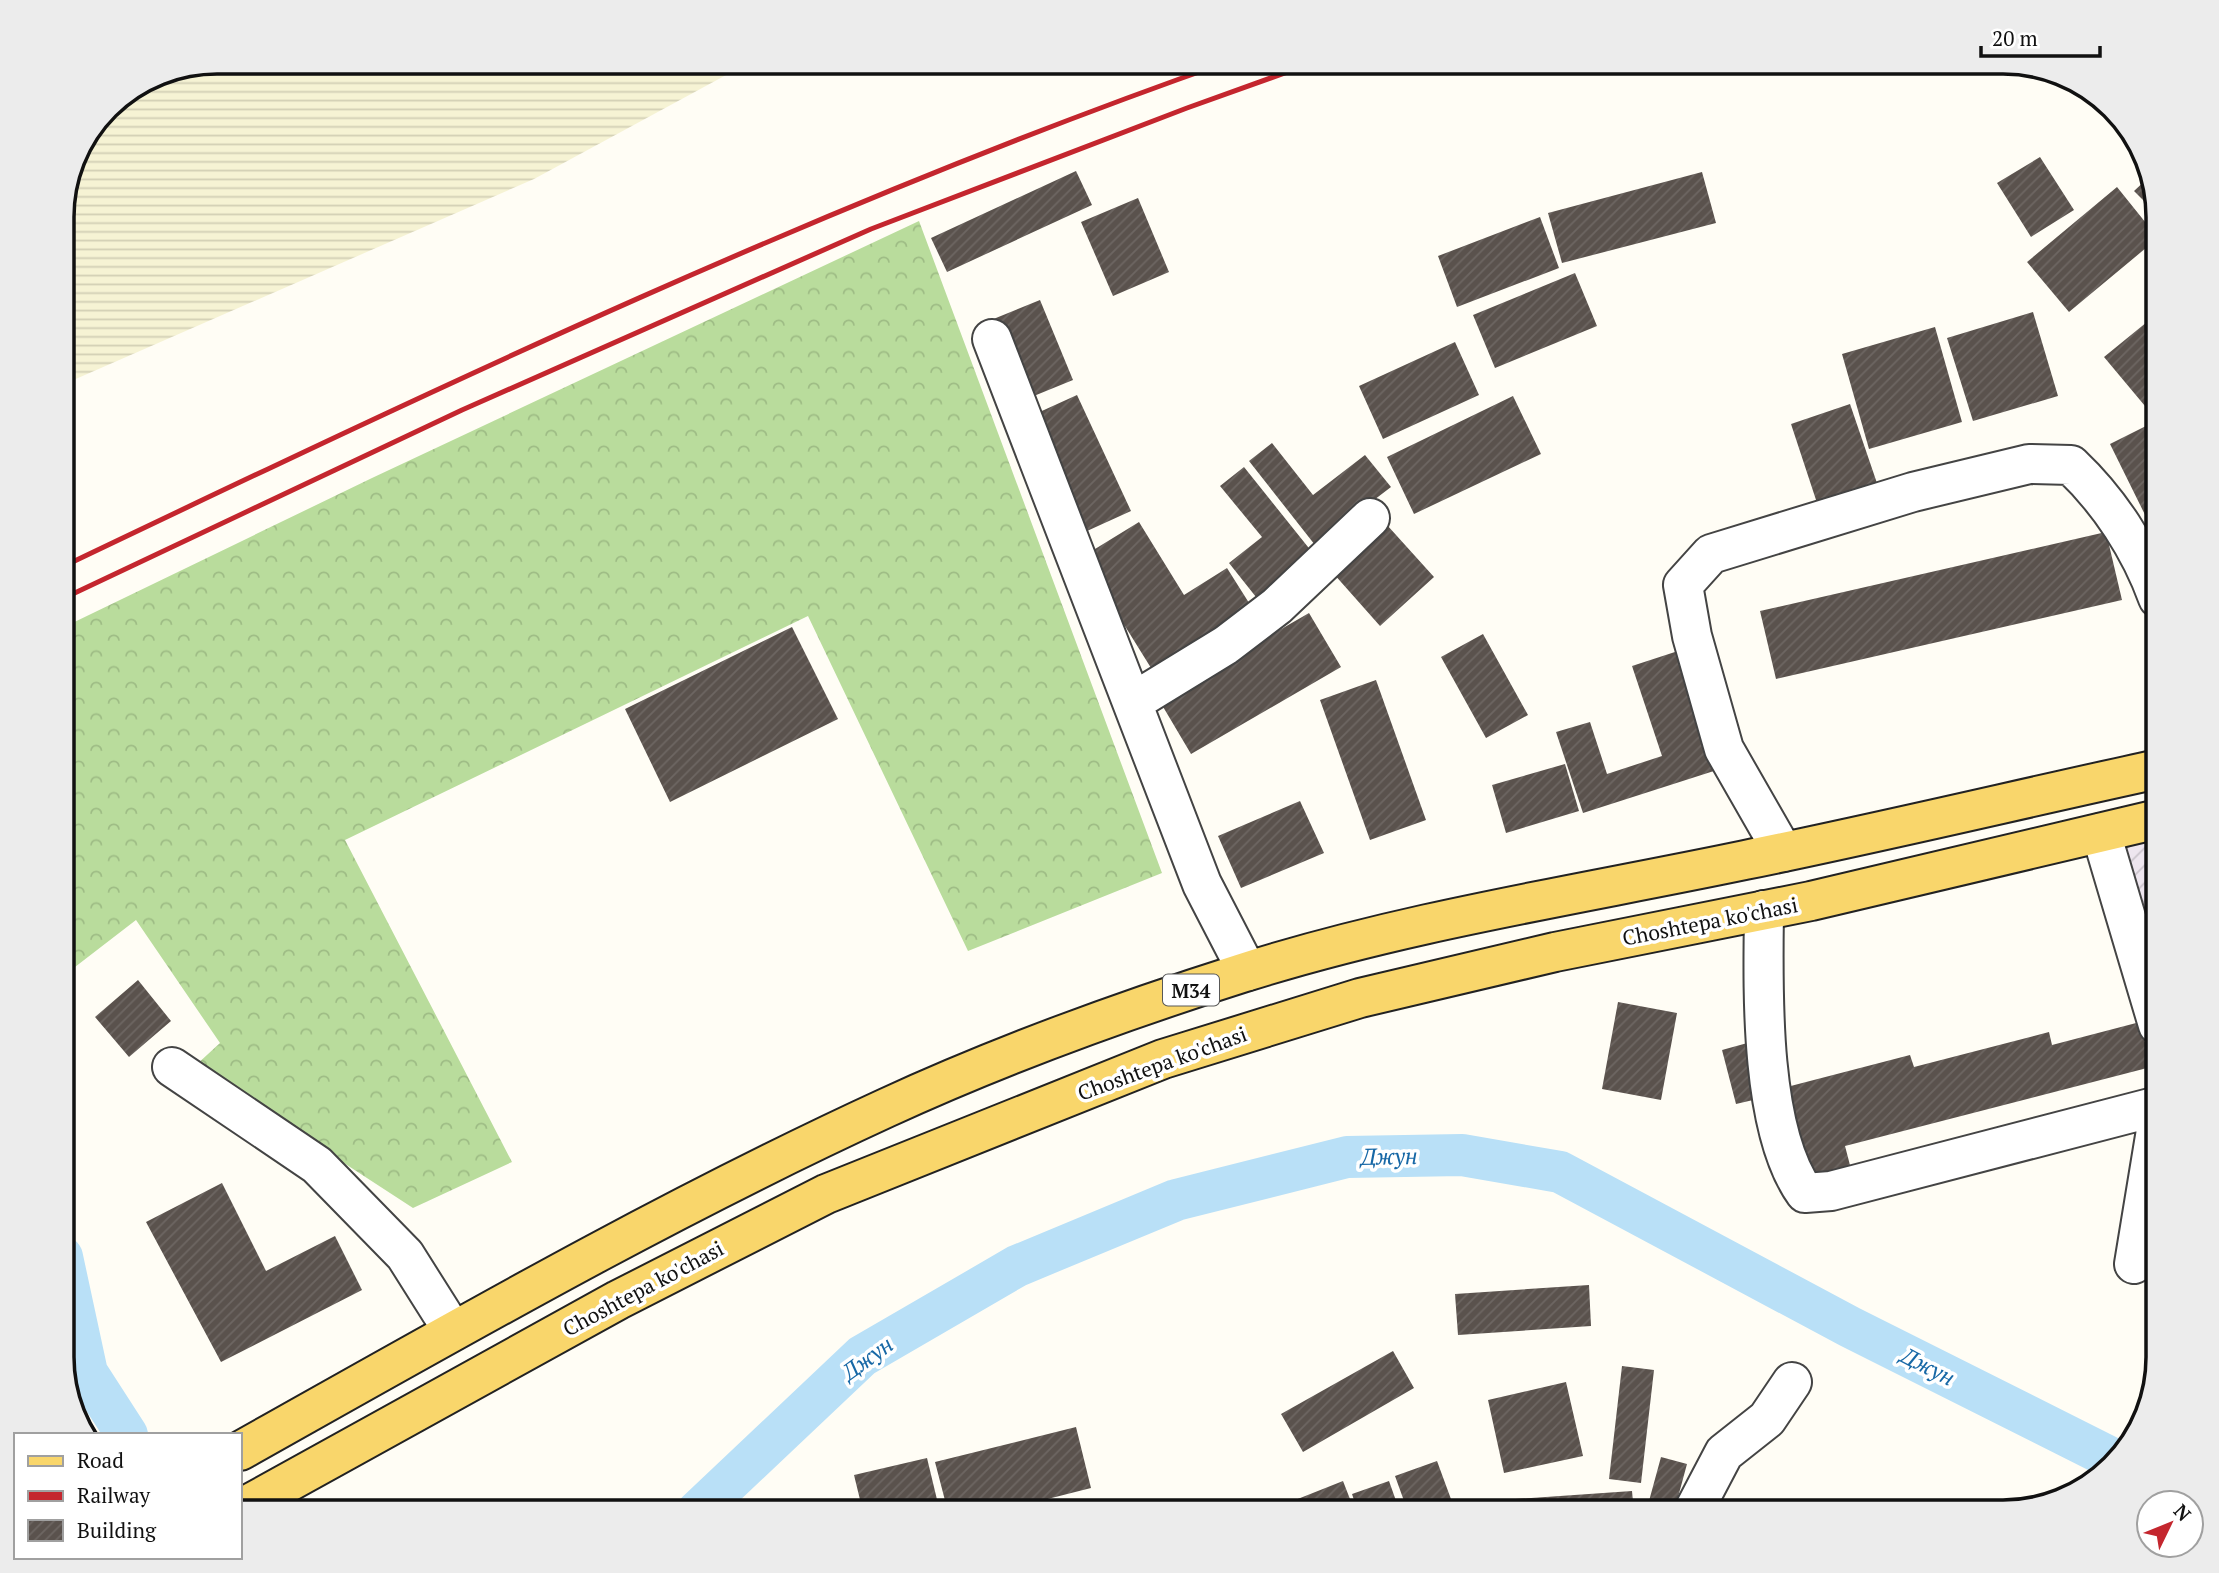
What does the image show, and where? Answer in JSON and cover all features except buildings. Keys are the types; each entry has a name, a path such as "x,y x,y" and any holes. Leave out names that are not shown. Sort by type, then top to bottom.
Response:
{"main road":[{"name":"M34","path":"242,1450 453,1331 660,1220 889,1107 1018,1053 1247,971 1437,922 1783,852 2146,772"},
{"name":"Choshtepa ko'chasi","path":"254,1500 618,1300 827,1194 1163,1059 1360,998 1555,952 1764,909 2146,822"}],"street":[{"path":"992,339 1202,884 1247,971"},
{"path":"1783,852 1724,749 1692,636 1683,585 1711,554 1913,492 2029,464 2071,465 2100,492 2146,569"},
{"path":"1133,702 1226,645 1278,606 1370,518"},
{"path":"2101,833 2146,985"},
{"path":"1764,909 1763,1024 1780,1139 1793,1176 1805,1193 1831,1191 2146,1109"},
{"path":"172,1067 317,1166 405,1255 453,1331"},
{"path":"2134,1264 2146,1191"},
{"path":"1699,1500 1724,1453 1767,1419 1792,1382"}],"shaded area":[{"path":"207,74 728,74 534,179 74,380 74,207 78,179 88,153 109,122 129,103 162,84 188,76"},
{"path":"2146,833 2146,923 2116,839"}],"green space":[{"path":"919,221 1162,873 968,951 808,616 345,840 512,1162 413,1208 195,1066 220,1043 136,920 74,968 74,622 372,478"}],"waterway":[{"name":"Джун","path":"710,1500 862,1356 1017,1266 1176,1200 1347,1157 1462,1155 1560,1172 1850,1327 2106,1455"},
{"name":"Джун","path":"74,1313 87,1373 126,1433"}],"railway":[{"path":"74,561 350,430 639,298 932,174 1195,74"},
{"path":"74,593 462,410 871,229 1282,74"}]}
